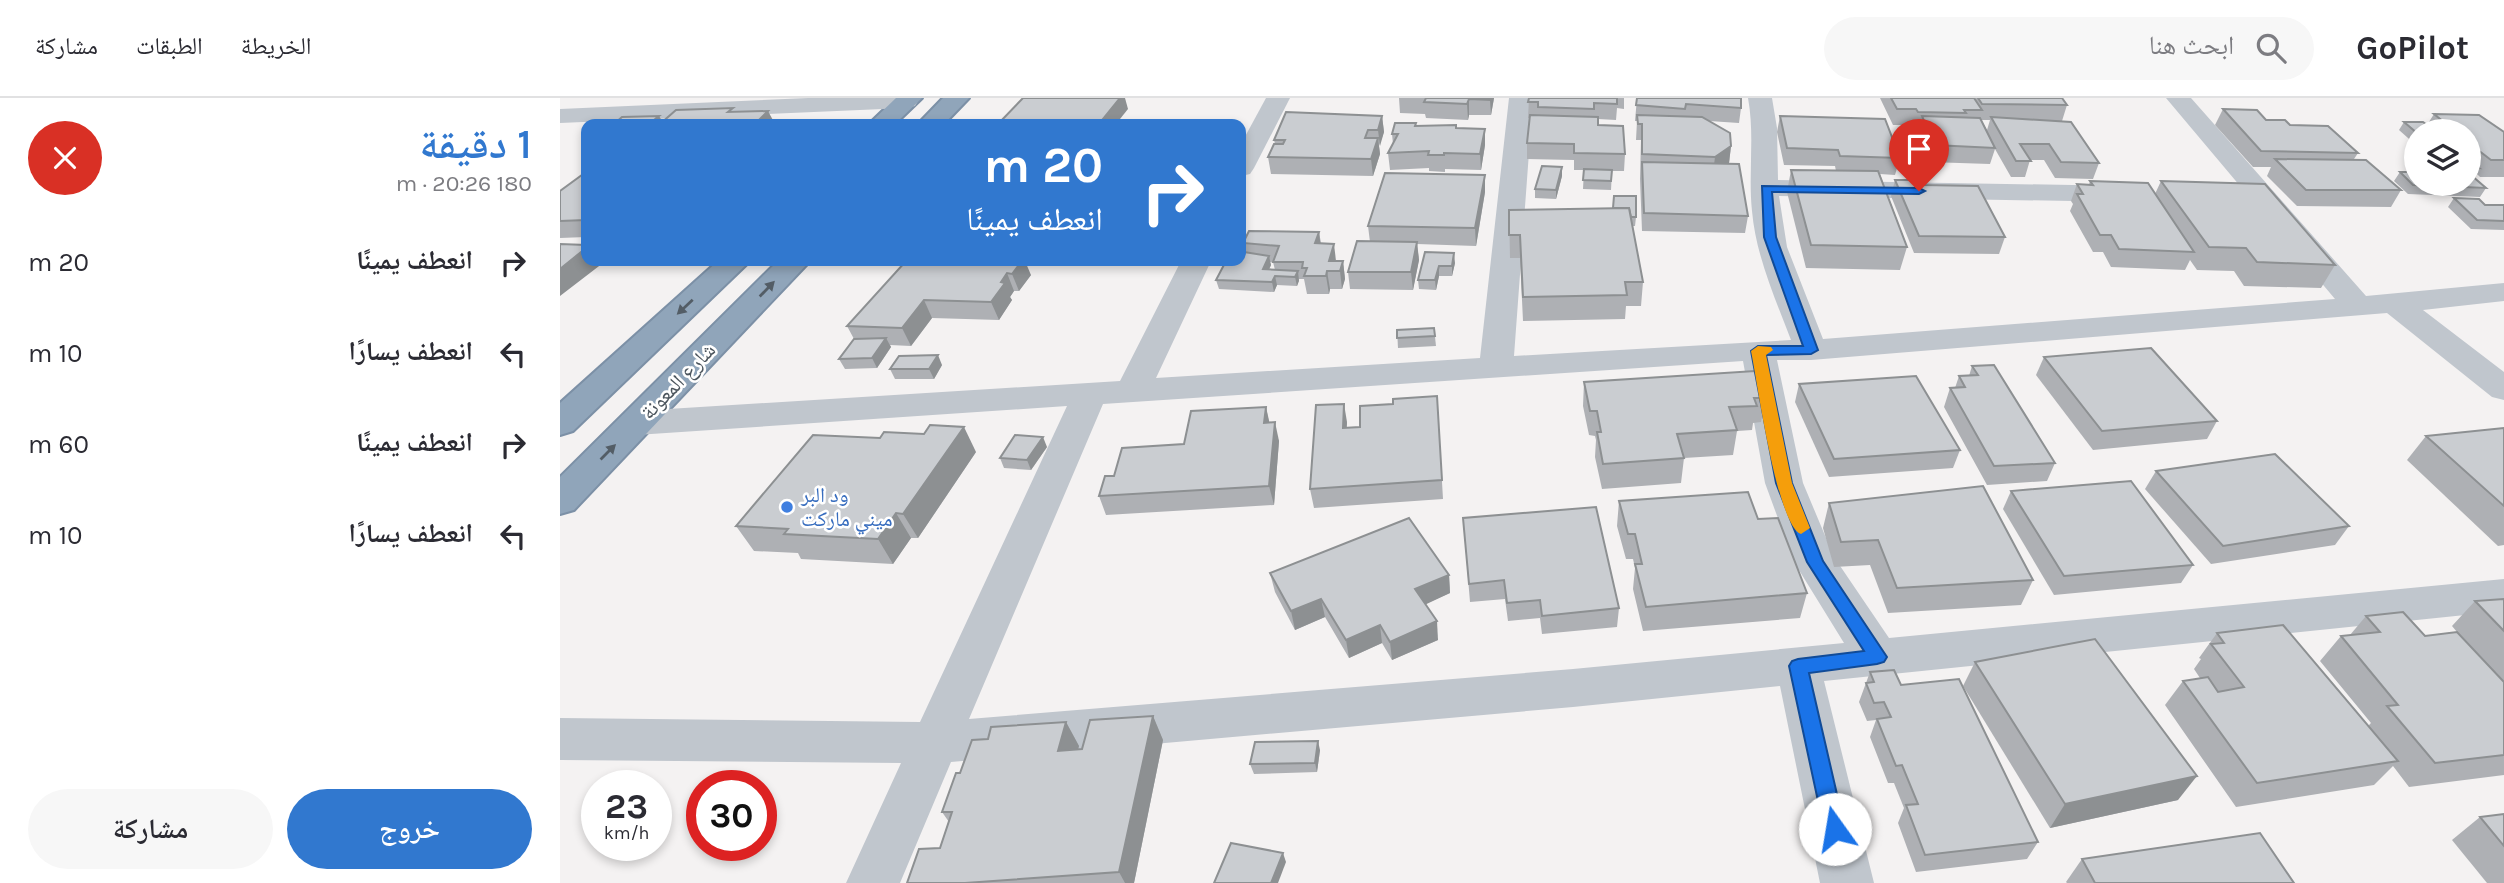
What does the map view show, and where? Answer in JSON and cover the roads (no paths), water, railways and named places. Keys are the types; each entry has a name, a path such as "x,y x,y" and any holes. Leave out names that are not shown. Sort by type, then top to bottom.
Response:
{"highway":[{"path":"935,119 957,98"},
{"path":"887,119 908,100"},
{"path":"560,424 730,266"},
{"name":"شارع المعونة","path":"560,500 790,266"}],"street":[{"path":"1246,159 1278,98"},
{"path":"1496,369 1521,98"},
{"path":"1760,98 1767,132 1766,188 1770,237 1811,350"},
{"path":"2178,98 2269,203 2289,222 2358,307"},
{"path":"560,116 908,100"},
{"path":"1766,188 2146,195"},
{"path":"2228,201 2269,203"},
{"path":"1132,392 1194,266"},
{"path":"636,423 1758,351 1811,350 2358,307 2504,292"},
{"path":"2394,303 2504,389"},
{"path":"1758,351 1784,483 1815,562 1877,657"},
{"path":"873,883 1090,394"},
{"path":"560,739 935,743 1798,666 2504,595"},
{"path":"1798,666 1847,883"}],"place":[{"name":"ود البر ميني ماركت","path":"787,507"}]}
